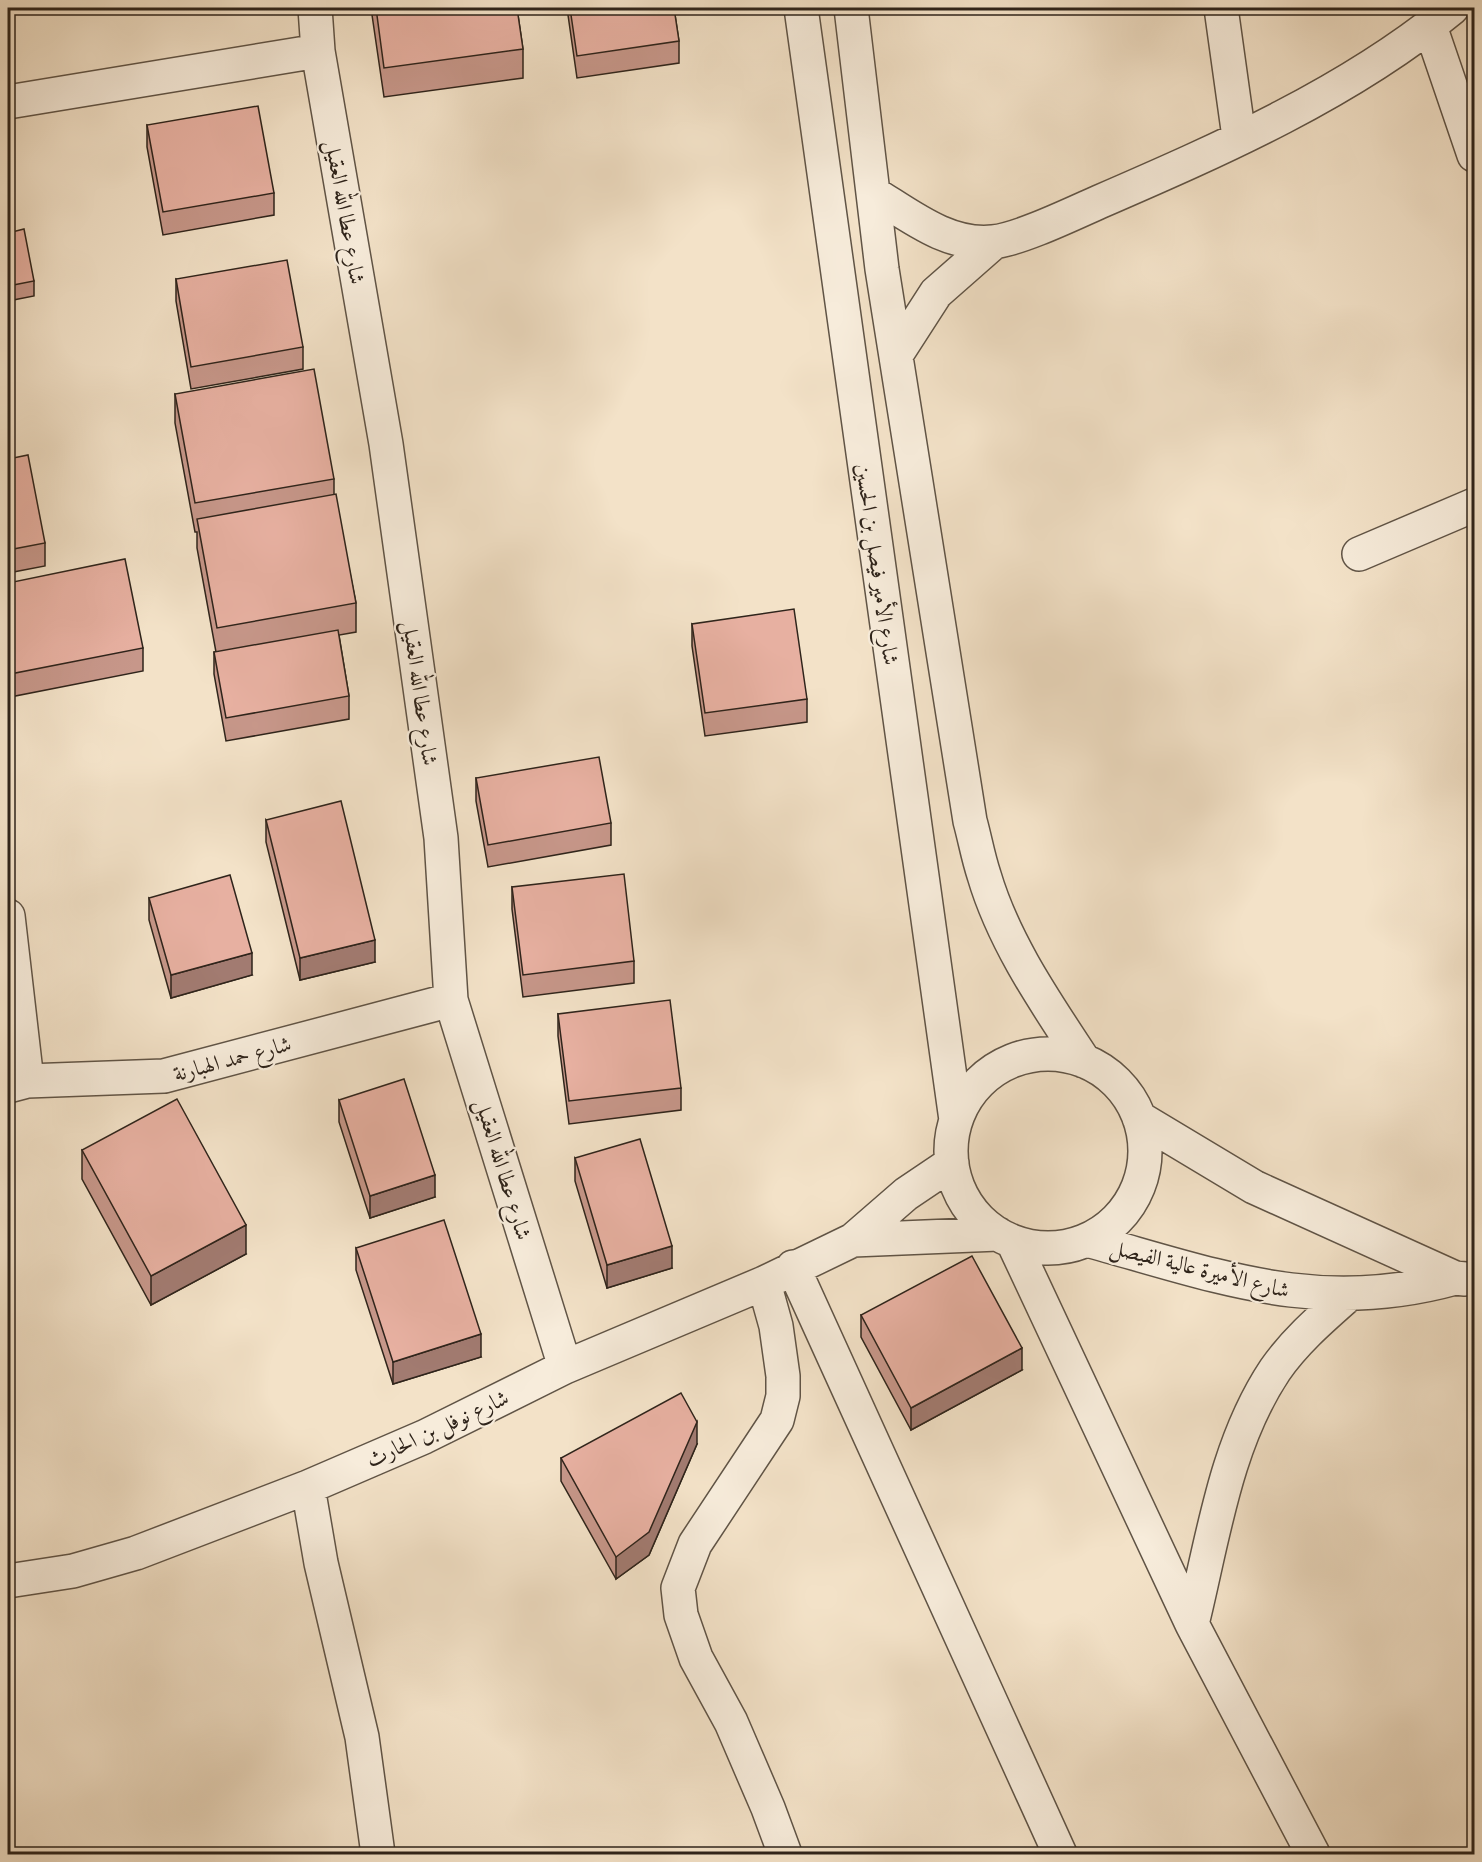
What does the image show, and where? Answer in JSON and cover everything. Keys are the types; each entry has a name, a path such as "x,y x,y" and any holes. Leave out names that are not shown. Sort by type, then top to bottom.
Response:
{"street":[{"name":"شارع عطا الله العقيل","path":"315,8 318,51 391,479 441,838 452,1000 565,1367"},
{"name":"شارع الأمير فيصل بن الحسين","path":"801,8 956,1119"},
{"path":"851,8 873,193 896,355 970,821 984,876 1006,932 1036,988 1084,1061"},
{"path":"1221,8 1239,137"},
{"path":"873,193 952,237 969,241 994,242 1052,222 1306,104 1441,17 1474,155"},
{"path":"8,102 318,51"},
{"path":"896,355 936,293 994,242"},
{"path":"1359,554 1474,505"},
{"path":"8,916 17,1083"},
{"name":"شارع حمد الهبارنة","path":"17,1083 164,1076 452,1000"},
{"path":"1032,1055 1059,1055 1084,1061 1108,1075 1126,1094 1139,1118 1144,1138 1144,1159 1141,1180 1133,1199 1120,1216 1087,1240 1050,1248 1005,1238 981,1221 967,1204 957,1184 952,1163 952,1140 956,1119 968,1096 986,1077 1007,1063 1032,1055"},
{"name":"شارع الأميرة عالية الفيصل","path":"1139,1118 1254,1187 1465,1279"},
{"name":"شارع نوفل بن الحارث","path":"8,1581 73,1571 136,1553 308,1487 424,1437 565,1367 764,1282 854,1240 906,1194 952,1163"},
{"path":"1005,1238 1192,1624 1312,1854"},
{"name":"شارع نوفل بن الحارث","path":"854,1240 1005,1238"},
{"name":"شارع الأميرة عالية الفيصل","path":"1087,1240 1259,1286 1303,1293 1348,1295 1402,1290 1465,1279"},
{"path":"793,1267 1060,1854"},
{"path":"764,1282 776,1326 783,1365 783,1396 777,1420 695,1544 678,1588 681,1615 696,1658 731,1722 784,1854"},
{"path":"1192,1624 1231,1463 1249,1415 1276,1369 1308,1329 1348,1295"},
{"path":"308,1487 321,1563 362,1737 378,1854"}],"building":[{"path":"376,8 517,8 523,49 384,68"},
{"path":"570,8 674,8 679,41 577,56"},
{"path":"258,106 274,193 163,212 147,125"},
{"path":"8,152 14,189 8,191"},
{"path":"24,229 34,281 8,286 8,233"},
{"path":"287,260 303,347 191,367 176,279"},
{"path":"314,369 334,479 195,503 175,394"},
{"path":"28,455 45,543 8,550 8,459"},
{"path":"336,494 356,603 217,628 197,519"},
{"path":"125,559 143,648 10,674 8,583"},
{"path":"794,609 807,699 705,713 692,624"},
{"path":"338,630 349,696 226,718 214,652"},
{"path":"599,757 611,823 488,845 476,778"},
{"path":"341,801 375,940 300,958 266,820"},
{"path":"624,874 634,961 523,975 512,887"},
{"path":"230,875 252,953 171,975 149,898"},
{"path":"670,1000 681,1088 569,1101 558,1014"},
{"path":"404,1079 435,1175 370,1196 339,1100"},
{"path":"177,1099 246,1225 151,1276 82,1150"},
{"path":"640,1139 672,1246 607,1265 575,1158"},
{"path":"444,1220 481,1334 393,1362 356,1248"},
{"path":"972,1256 1022,1348 911,1408 861,1315"},
{"path":"681,1393 697,1422 649,1532 616,1557 561,1458"}]}
